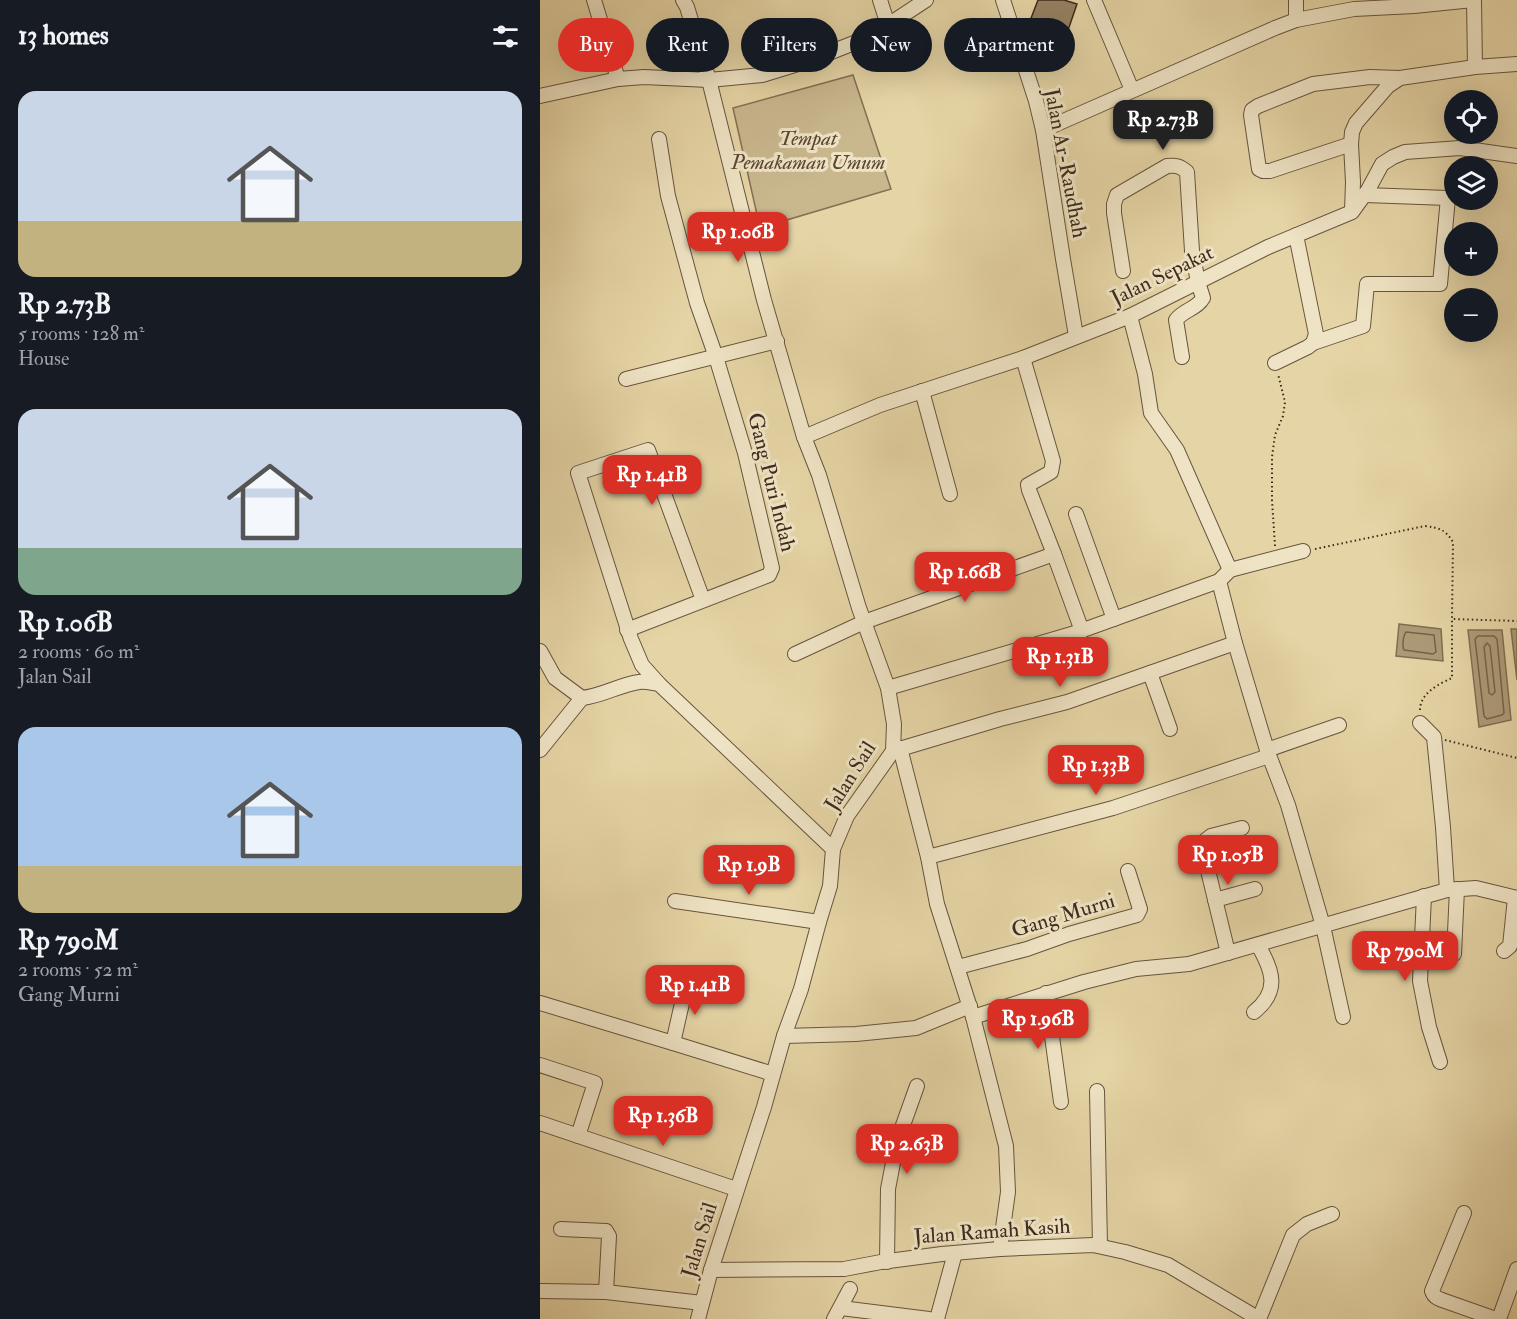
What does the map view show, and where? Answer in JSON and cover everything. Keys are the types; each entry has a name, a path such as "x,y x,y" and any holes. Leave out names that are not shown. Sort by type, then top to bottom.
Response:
{"street":[{"path":"594,0 618,80"},
{"name":"Jalan Sail","path":"683,0 709,80 749,241 804,437 819,475 864,622 888,688 896,750 847,816 833,849 830,886 801,989 736,1189 698,1319"},
{"path":"880,0 886,18"},
{"path":"899,18 926,0"},
{"name":"Jalan Ar-Raudhah","path":"1003,0 1036,101 1043,130 1076,336"},
{"path":"1094,0 1132,90"},
{"path":"1296,0 1296,20"},
{"path":"1043,130 1275,28 1296,20 1354,5 1473,0 1475,67"},
{"path":"540,96 644,77 709,80 762,75 850,44"},
{"path":"1351,144 1270,171 1263,171 1259,169 1252,110 1313,84 1370,77 1400,78 1475,67 1517,64"},
{"path":"1352,212 1352,132 1356,123 1388,86 1400,78"},
{"name":"Gang Puri Indah","path":"627,630 769,575 772,568 745,453 697,303 668,196 658,139"},
{"name":"Jalan Sepakat","path":"804,437 880,405 1023,358 1130,316 1268,247 1352,212 1365,195 1382,164 1405,152 1460,148 1517,156"},
{"path":"1123,271 1114,213 1114,204 1118,195 1167,166 1182,167 1187,172 1190,228 1198,282 1203,296 1203,301 1178,316 1176,320 1182,357"},
{"path":"1275,363 1313,343 1363,326 1367,284 1440,284 1448,198 1365,195"},
{"path":"1296,236 1316,334 1313,343"},
{"path":"1130,316 1145,374 1151,413 1178,450 1230,570"},
{"path":"626,379 777,342"},
{"path":"1023,358 1053,461 1051,472 1028,486 1082,631"},
{"path":"922,391 950,494"},
{"path":"703,600 648,450 578,473 627,630 642,665 658,684 833,849"},
{"path":"1076,514 1114,619"},
{"path":"888,688 1082,631 1219,581 1230,570 1304,551"},
{"path":"795,654 864,622 1054,554"},
{"path":"1219,581 1268,753 1288,805 1323,926 1343,1017"},
{"path":"1000,1249 1008,1192 1006,1146 972,1012 938,904 928,857 896,750 1066,702 1235,643"},
{"path":"540,651 555,678 582,698 594,697 616,688 641,682 658,684"},
{"path":"1150,673 1170,729"},
{"path":"540,675 555,678"},
{"path":"540,750 582,698"},
{"path":"1420,723 1434,737 1452,889 1454,954"},
{"path":"928,857 1113,808 1268,753 1339,725"},
{"path":"1228,953 1202,843 1211,836 1242,828"},
{"name":"Gang Murni","path":"958,967 1027,949 1069,934 1137,915 1140,909 1128,872"},
{"path":"784,1036 869,1033 916,1028 1136,969 1189,964 1452,889 1476,888 1516,898 1510,946 1504,951"},
{"path":"1215,900 1255,889"},
{"path":"1424,896 1420,981 1429,1027 1440,1062"},
{"path":"675,901 819,922"},
{"path":"1254,1012 1269,997 1272,986 1267,963 1258,945"},
{"path":"673,1042 685,990 690,978 697,974"},
{"path":"1046,993 1061,1102"},
{"path":"540,1003 773,1074"},
{"path":"540,1065 595,1083 578,1136"},
{"path":"886,1262 888,1189 897,1142 917,1086"},
{"path":"1097,1091 1100,1246"},
{"path":"540,1123 736,1189"},
{"path":"1464,1213 1432,1291 1435,1298 1455,1312 1498,1319 1517,1269"},
{"path":"1259,1319 1293,1235 1307,1224 1332,1214"},
{"path":"561,1229 606,1230 608,1232 606,1292"},
{"name":"Jalan Ramah Kasih","path":"711,1270 844,1269 955,1253 1093,1245 1168,1265 1259,1319"},
{"path":"937,1319 955,1253"},
{"path":"850,1289 837,1314 929,1319"},
{"path":"540,1291 606,1292 702,1303"}],"path":[{"path":"1275,363 1285,402 1283,416 1275,435 1272,457 1276,558"},
{"path":"1304,551 1425,526 1436,527 1448,533 1453,542 1452,678 1436,685 1420,703 1420,723"},
{"path":"1452,619 1517,621"},
{"path":"1434,737 1517,758"}],"green space":[{"name":"Tempat Pemakaman Umum","path":"853,75 891,189 760,228 733,108"}],"water":[{"path":"1399,624 1441,629 1443,661 1396,656"},
{"path":"1511,629 1517,629 1517,680"},
{"path":"1468,630 1502,630 1511,720 1479,727"}],"building":[{"path":"1038,0 1064,0 1077,4 1072,18 1031,18"}]}
